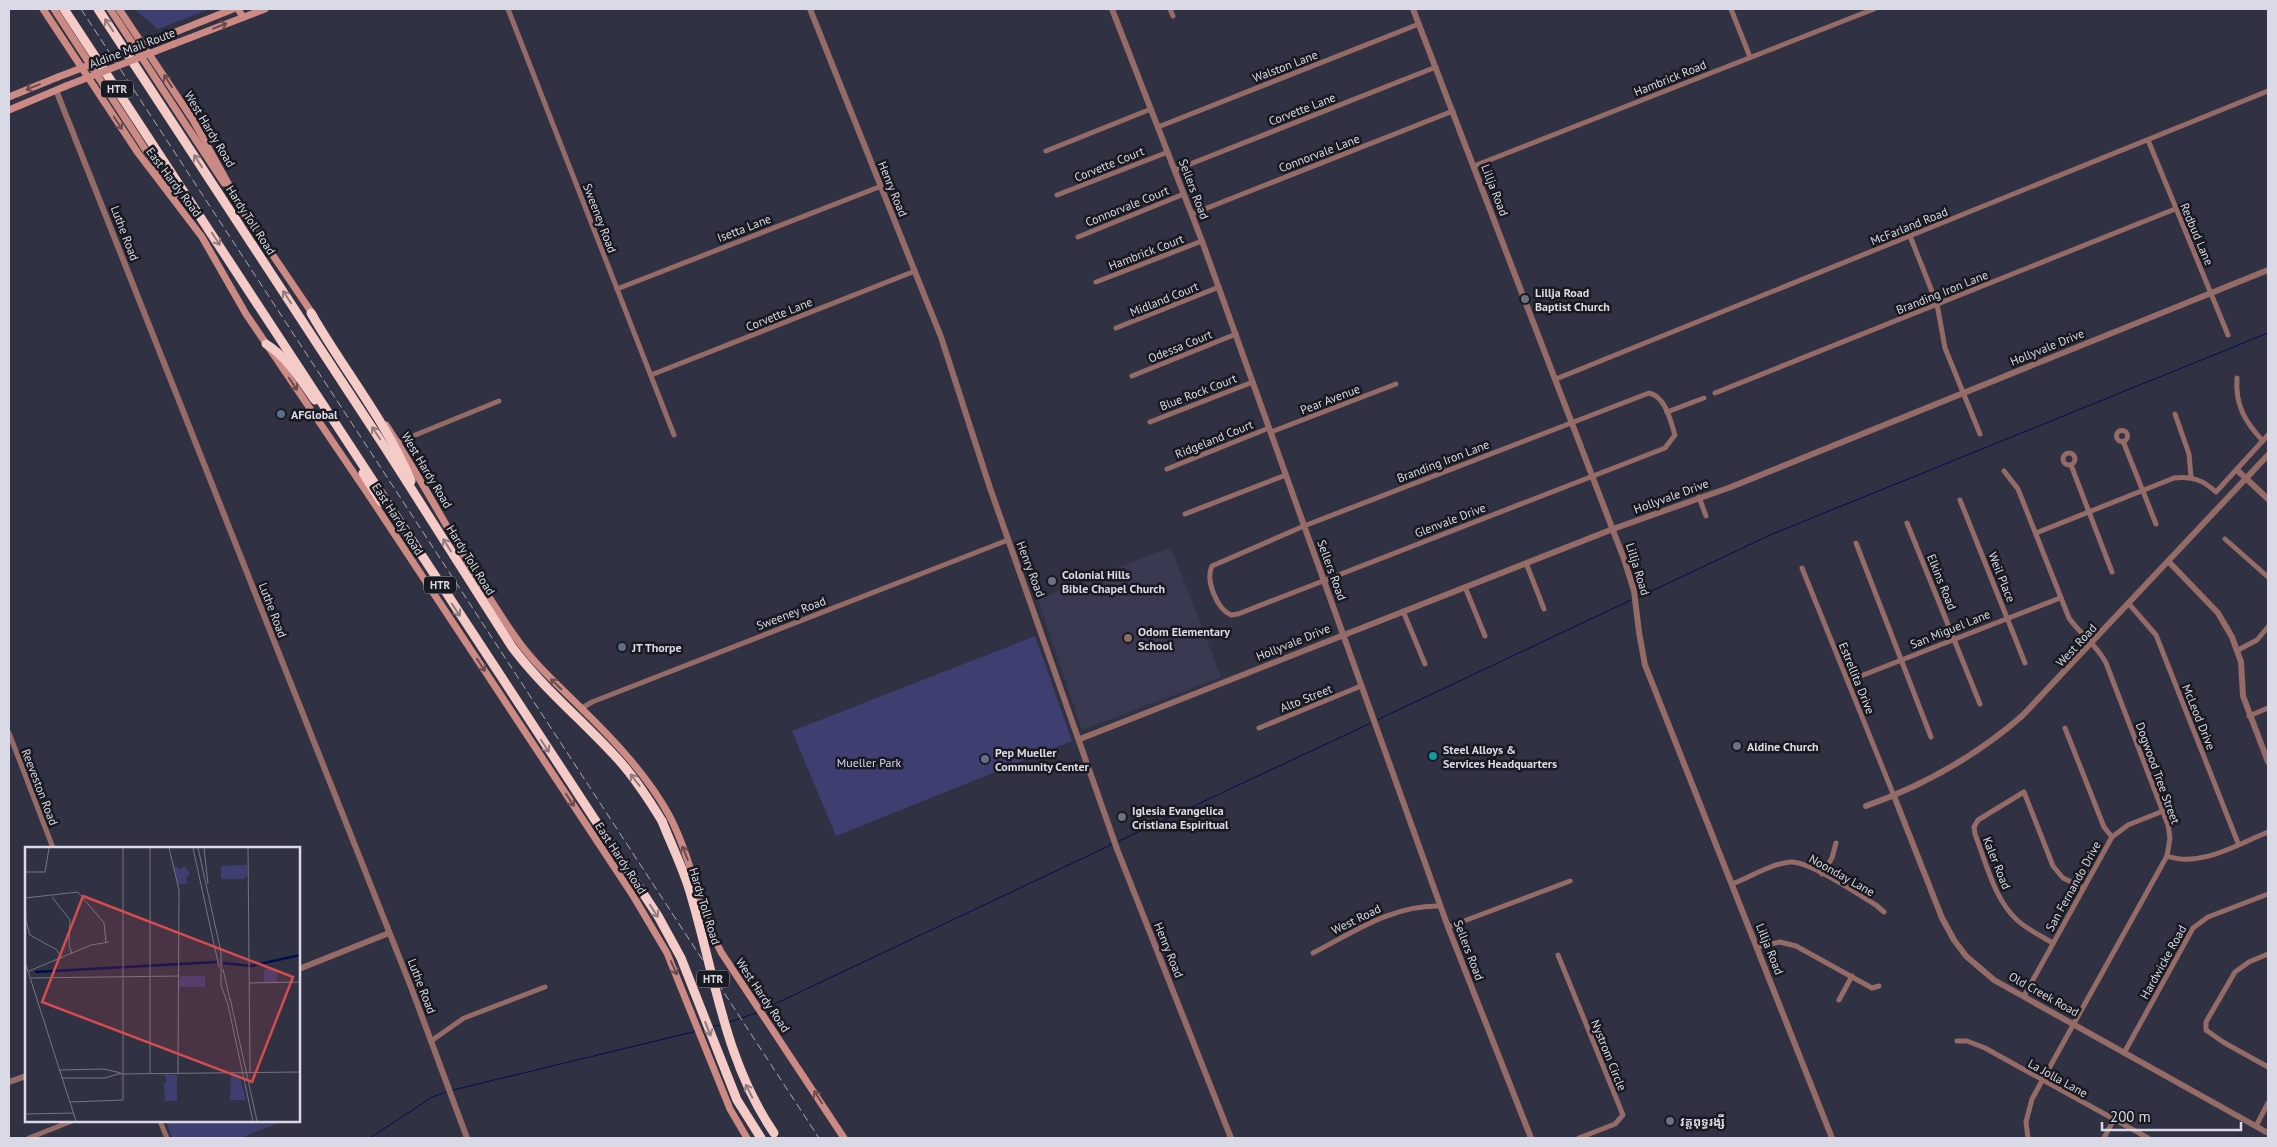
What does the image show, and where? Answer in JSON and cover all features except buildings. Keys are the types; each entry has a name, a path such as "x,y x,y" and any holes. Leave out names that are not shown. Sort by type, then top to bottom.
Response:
{"highway":[{"name":"HTR","path":"64,9 658,916 681,958 737,1100 761,1138"},
{"name":"Hardy Toll Road","path":"98,9 524,664 614,755 642,789 662,821 690,890 737,1066 755,1103 775,1136"},
{"path":"311,313 405,466 421,504"},
{"path":"266,344 274,349 291,367 313,397 387,510 446,595"}],"main road":[{"name":"East Hardy Road","path":"43,9 138,153 202,237 246,314 374,502 632,894 667,953 730,1109 748,1138"},
{"path":"54,9 202,237"},
{"path":"110,9 245,214"},
{"name":"West Hardy Road","path":"119,9 193,120 245,214 398,442 514,635 552,680 582,708 647,780 669,816 696,882 712,935 721,952 844,1138"},
{"name":"Aldine Mail Route","path":"9,97 233,9"},
{"path":"238,9 243,17"},
{"name":"Aldine Mail Route","path":"9,110 265,9"}],"street":[{"name":"Sweeney Road","path":"508,9 674,434"},
{"name":"Henry Road","path":"810,9 940,337 1008,540 1080,739 1117,849 1231,1138"},
{"name":"Sellers Road","path":"1112,9 1202,240 1440,906 1531,1138"},
{"path":"1170,9 1173,16"},
{"name":"Lillja Road","path":"1413,9 1613,529 1635,594 1642,657 1832,1138"},
{"path":"1732,9 1750,57"},
{"name":"Hambrick Road","path":"1474,166 1874,9"},
{"name":"Walston Lane","path":"1158,127 1419,24"},
{"name":"Corvette Lane","path":"1175,170 1436,68"},
{"name":"Luthe Road","path":"56,90 389,933 467,1138"},
{"name":"McFarland Road","path":"1556,379 2268,90"},
{"path":"1046,151 1151,109"},
{"name":"Connorvale Lane","path":"1192,214 1453,111"},
{"name":"Redbud Lane","path":"2148,140 2228,335"},
{"name":"Corvette Court","path":"1057,196 1168,152"},
{"name":"Isetta Lane","path":"617,289 879,187"},
{"name":"Connorvale Court","path":"1078,237 1184,194"},
{"name":"Branding Iron Lane","path":"1716,393 2176,209"},
{"path":"1910,236 1937,304 1945,348 1980,434"},
{"name":"Hambrick Court","path":"1096,282 1202,240"},
{"name":"Hollyvale Drive","path":"1080,739 1465,586 1613,529 1731,487 2268,270"},
{"name":"Corvette Lane","path":"651,375 914,271"},
{"name":"Midland Court","path":"1116,328 1219,287"},
{"name":"Odessa Court","path":"1132,376 1236,334"},
{"path":"2237,378 2236,390 2241,412 2251,429 2263,441"},
{"name":"Blue Rock Court","path":"1150,422 1253,382"},
{"name":"Pear Avenue","path":"1270,430 1396,384"},
{"name":"Branding Iron Lane","path":"1215,593 1210,580 1212,566 1304,526 1572,421 1649,394 1656,395 1668,412"},
{"path":"1668,412 1704,398"},
{"path":"398,442 499,402"},
{"name":"Glenvale Drive","path":"1215,593 1221,608 1231,615 1665,448 1675,435 1668,412"},
{"path":"2175,414 2190,454 2192,477"},
{"name":"Ridgeland Court","path":"1167,469 1270,430"},
{"path":"2036,533 2174,478 2192,477 2216,492 2268,435"},
{"path":"2123,441 2156,524"},
{"name":"West Road","path":"1866,806 1894,796 1953,767 1988,744 2030,709 2268,455"},
{"path":"2071,465 2112,572"},
{"path":"2237,470 2268,499"},
{"name":"Dogwood Tree Street","path":"2004,471 2013,480 2036,533 2060,598 2073,624 2092,644 2106,663 2163,811 2170,838 2167,856 2042,1081 2028,1110 2026,1122 2028,1138"},
{"path":"1185,514 1286,475"},
{"path":"1699,497 1706,516"},
{"name":"Weil Place","path":"1960,500 2025,663"},
{"name":"Elkins Road","path":"1907,523 1980,704"},
{"path":"2225,539 2268,577"},
{"name":"Sweeney Road","path":"582,708 592,702 1008,540"},
{"path":"1856,543 1930,736"},
{"path":"2169,562 2218,613 2238,650 2243,696 2268,762"},
{"path":"1526,563 1544,609"},
{"name":"Estrellita Drive","path":"1802,568 1894,796"},
{"path":"1465,586 1485,636"},
{"name":"San Miguel Lane","path":"1848,681 2060,598"},
{"name":"McLeod Drive","path":"2129,604 2156,635 2238,843"},
{"path":"1403,611 1426,664"},
{"path":"2238,650 2257,640 2268,627"},
{"name":"Alto Street","path":"1259,728 1361,686"},
{"path":"2249,716 2268,708"},
{"path":"2065,728 2104,827 2112,836"},
{"name":"Reeveston Road","path":"9,733 52,847"},
{"name":"Kaler Road","path":"2053,943 2018,921 2008,911 2001,899 1975,834 1974,827 1978,820 2024,792 2053,866 2063,878 2084,888"},
{"name":"Old Creek Road","path":"1894,796 1942,918 1954,940 1966,956 1994,980 2268,1133"},
{"name":"San Fernando Drive","path":"2024,996 2112,836 2128,825 2163,811"},
{"path":"2167,856 2191,860 2268,832"},
{"path":"1822,874 1832,858 1836,843"},
{"name":"Noonday Lane","path":"1732,884 1792,862 1804,864 1876,905 1884,912"},
{"path":"1448,927 1570,881"},
{"name":"Hardwicke Road","path":"2124,1053 2193,928 2208,917 2268,894"},
{"name":"West Road","path":"1313,953 1368,923 1397,912 1424,906 1440,906"},
{"path":"300,969 389,933"},
{"path":"1757,947 1770,943 1790,944 1872,988 1878,986"},
{"path":"2268,954 2249,962 2235,972 2206,1022 2206,1030 2210,1034 2268,1067"},
{"name":"Nystrom Circle","path":"1558,955 1623,1116 1615,1124 1579,1138"},
{"path":"1839,1000 1852,976"},
{"path":"431,1041 464,1018 545,987"},
{"name":"La Jolla Lane","path":"1957,1041 1978,1044 2148,1138"},
{"path":"9,1082 25,1076"},
{"path":"2256,1126 2268,1103"},
{"path":"2104,1138 2114,1119"},
{"path":"28,1138 69,1122"},
{"path":"160,1122 167,1138"}],"shaded area":[{"name":"Odom Elementary School","path":"1171,547 1221,677 1082,730 1038,599"}],"green space":[{"path":"134,9 210,9 158,29"},
{"name":"Mueller Park","path":"1035,636 1072,741 836,836 792,731"},
{"path":"166,1122 281,1122 240,1138 172,1138"}],"waterway":[{"path":"1637,598 1770,535 2268,333"},
{"path":"1377,720 1631,600"},
{"path":"1117,842 1371,723"},
{"path":"762,1010 1113,844"},
{"path":"729,1022 759,1012"},
{"path":"712,1027 721,1025"},
{"path":"453,1090 697,1031"},
{"path":"370,1138 432,1097 447,1092"}],"railway":[{"path":"81,9 819,1138"}],"place":[{"name":"Lillja Road Baptist Church","path":"1525,299"},
{"name":"AFGlobal","path":"281,414"},
{"name":"Colonial Hills Bible Chapel Church","path":"1052,581"},
{"name":"Odom Elementary School","path":"1128,638"},
{"name":"JT Thorpe","path":"622,647"},
{"name":"Aldine Church","path":"1737,746"},
{"name":"Steel Alloys & Services Headquarters","path":"1433,756"},
{"name":"Pep Mueller Community Center","path":"985,759"},
{"name":"Iglesia Evangelica Cristiana Espiritual","path":"1122,817"},
{"name":"វត្តពុទ្ធរង្សី","path":"1670,1121"}]}
